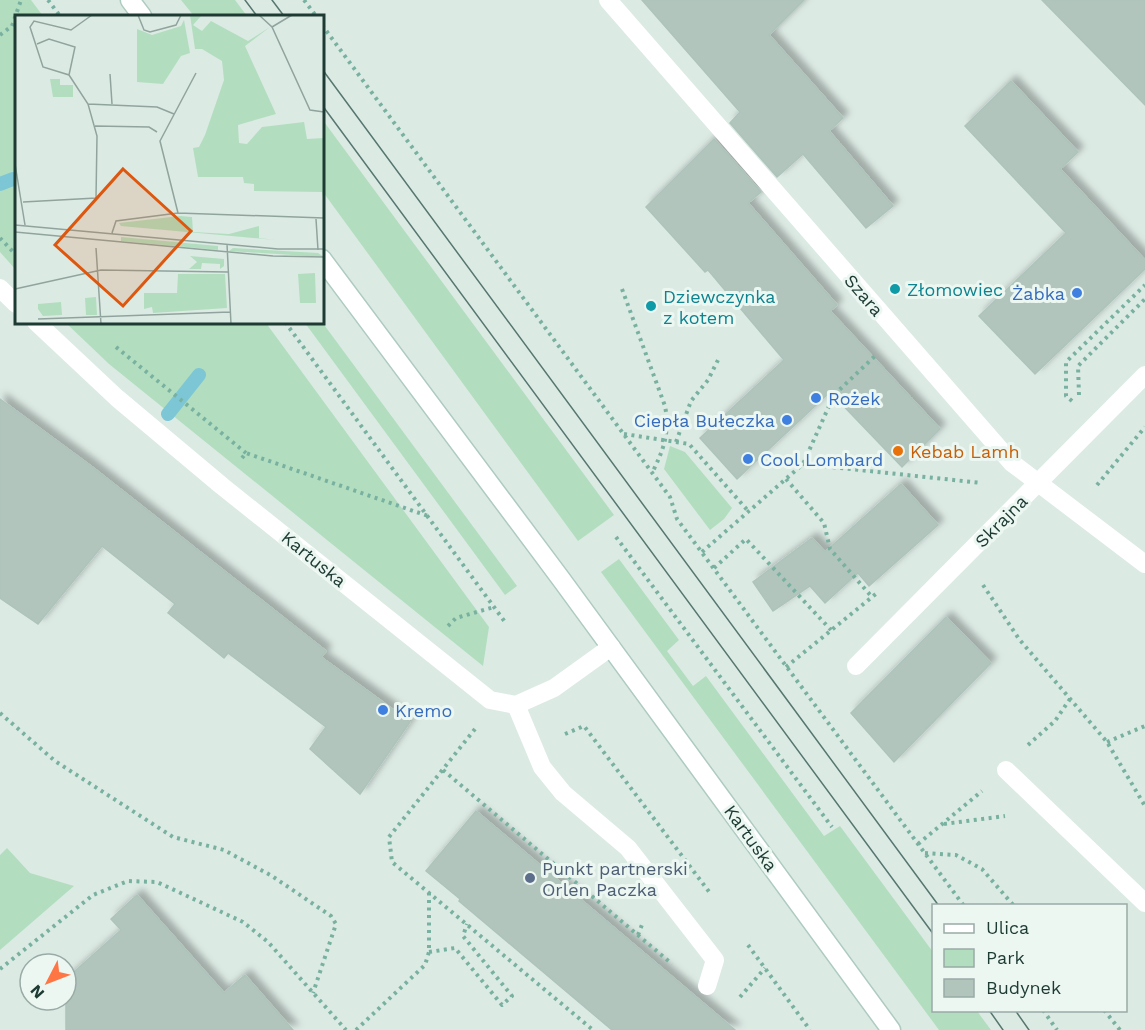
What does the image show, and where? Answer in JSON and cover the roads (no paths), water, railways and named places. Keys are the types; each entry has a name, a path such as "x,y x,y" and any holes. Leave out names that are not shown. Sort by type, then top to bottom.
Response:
{"street":[{"path":"130,0 141,15"},
{"name":"Szara","path":"608,0 1012,463 1145,564"},
{"name":"Kartuska","path":"324,262 611,647 891,1030"},
{"path":"0,288 15,303"},
{"name":"Kartuska","path":"38,324 117,398 463,681 490,700 516,705"},
{"name":"Skrajna","path":"856,666 1145,375"},
{"path":"611,647 554,688 516,705 542,767 556,785 628,848 715,960 706,986"},
{"path":"1006,770 1145,903"}],"waterway":[{"path":"0,184 13,179"},
{"path":"168,414 199,375"}],"tram line":[{"path":"245,0 256,15"},
{"path":"272,0 283,15"},
{"path":"324,72 938,904"},
{"path":"324,108 932,932"},
{"path":"990,1012 1003,1030"},
{"path":"1016,1012 1029,1030"}],"place":[{"name":"Złomowiec","path":"895,289"},
{"name":"Żabka","path":"1077,293"},
{"name":"Dziewczynka z kotem","path":"651,306"},
{"name":"Rożek","path":"816,398"},
{"name":"Ciepła Bułeczka","path":"787,420"},
{"name":"Kebab Lamh","path":"898,451"},
{"name":"Cool Lombard","path":"748,459"},
{"name":"Kremo","path":"383,710"},
{"name":"Punkt partnerski Orlen Paczka","path":"530,878"}]}
